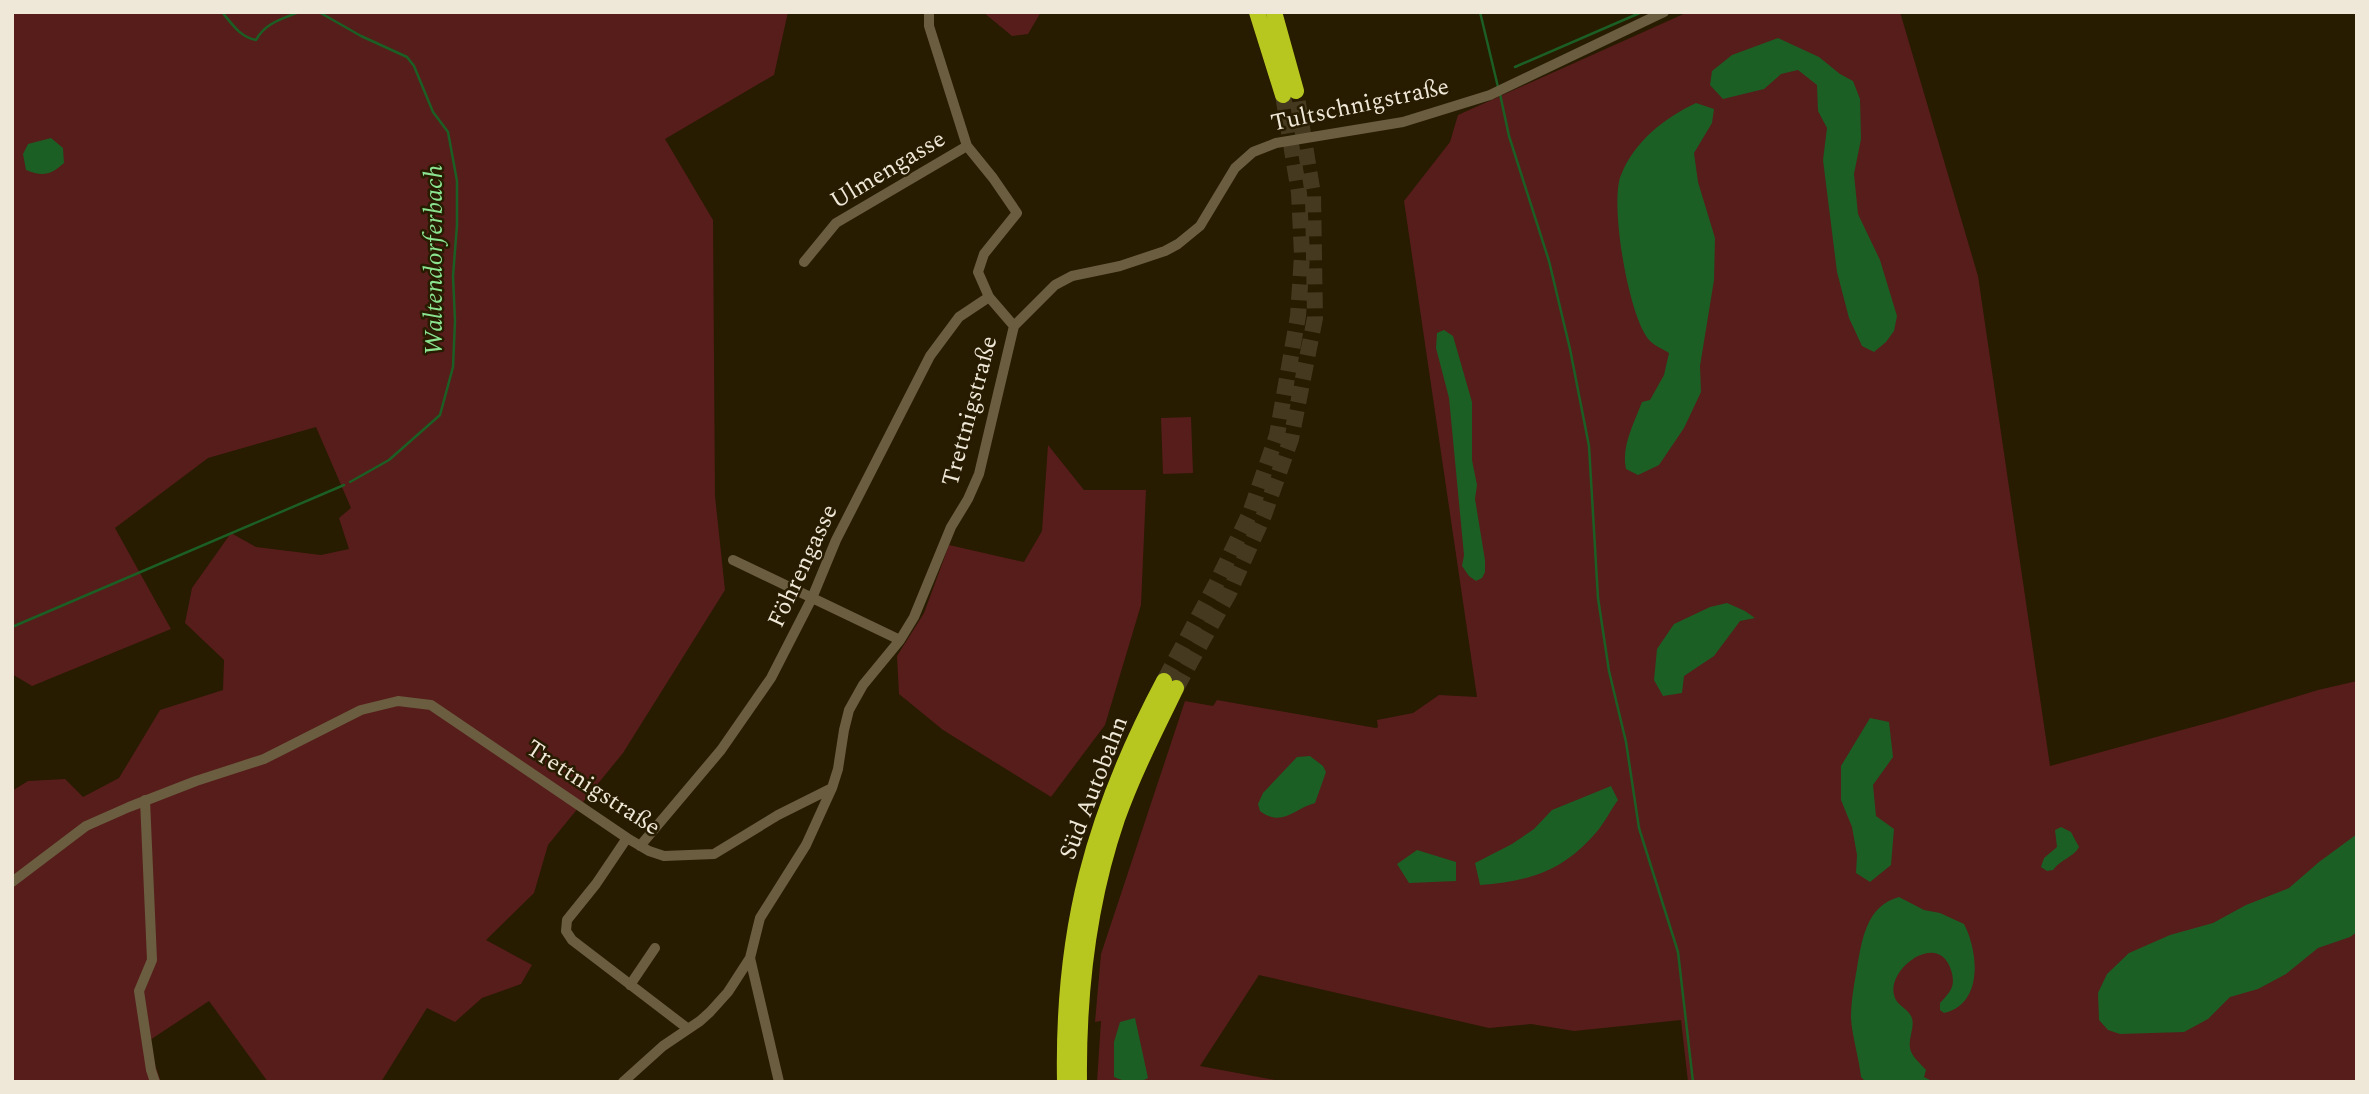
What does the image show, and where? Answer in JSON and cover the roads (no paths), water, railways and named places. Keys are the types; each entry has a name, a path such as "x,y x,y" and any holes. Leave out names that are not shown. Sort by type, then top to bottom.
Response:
{"highway":[{"path":"1257,12 1290,93 1274,12"},
{"name":"Süd Autobahn","path":"1065,1082 1067,995 1073,933 1086,873 1102,819 1122,768 1170,685 1117,819 1102,870 1089,930 1081,993 1079,1082"}],"street":[{"name":"Trettnigstraße","path":"12,882 86,826 145,800 264,759 361,710 398,701 431,705 627,838 656,854 672,857 714,854 778,815 832,788 849,710 863,685 900,640 920,606 951,527 979,474 1014,326 989,297 978,272 984,254 1017,213 967,146 929,26 929,12"},
{"name":"Tultschnigstraße","path":"1014,326 1055,285 1073,276 1120,266 1178,244 1205,220 1235,168 1253,152 1276,143 1404,122 1490,95 1664,12"},
{"name":"Ulmengasse","path":"804,262 836,223 967,146"},
{"name":"Föhrengasse","path":"640,846 701,776 759,697 780,663 812,598 836,540 929,356 959,317 989,297"},
{"path":"733,560 900,640"},
{"path":"623,1082 646,1059 710,1012 728,992 750,958 761,918 806,845 832,788"},
{"path":"145,800 152,960 139,991 155,1082"},
{"path":"627,838 596,884 567,920 566,931 572,940 687,1028"},
{"path":"630,985 655,948"},
{"path":"750,958 779,1082"}],"waterway":[{"name":"Waltendorferbach","path":"222,12 241,33 256,40 269,26 299,12"},
{"name":"Waltendorferbach","path":"319,12 361,36 407,57 414,66 433,112 448,132 457,181 453,367 440,415 389,460 350,482"},
{"path":"1480,12 1498,87"},
{"path":"1515,67 1642,12"},
{"path":"1500,94 1509,136 1549,261 1589,446 1598,598 1609,671 1626,742 1639,828 1678,952 1693,1082"},
{"name":"Waltendorferbach","path":"12,627 344,485"}],"tunnel":[{"path":"1176,688 1229,593 1264,515 1291,439 1315,318 1313,194 1296,91"},
{"path":"1164,681 1250,513 1277,435 1298,316 1302,255 1299,193 1283,95"}]}
